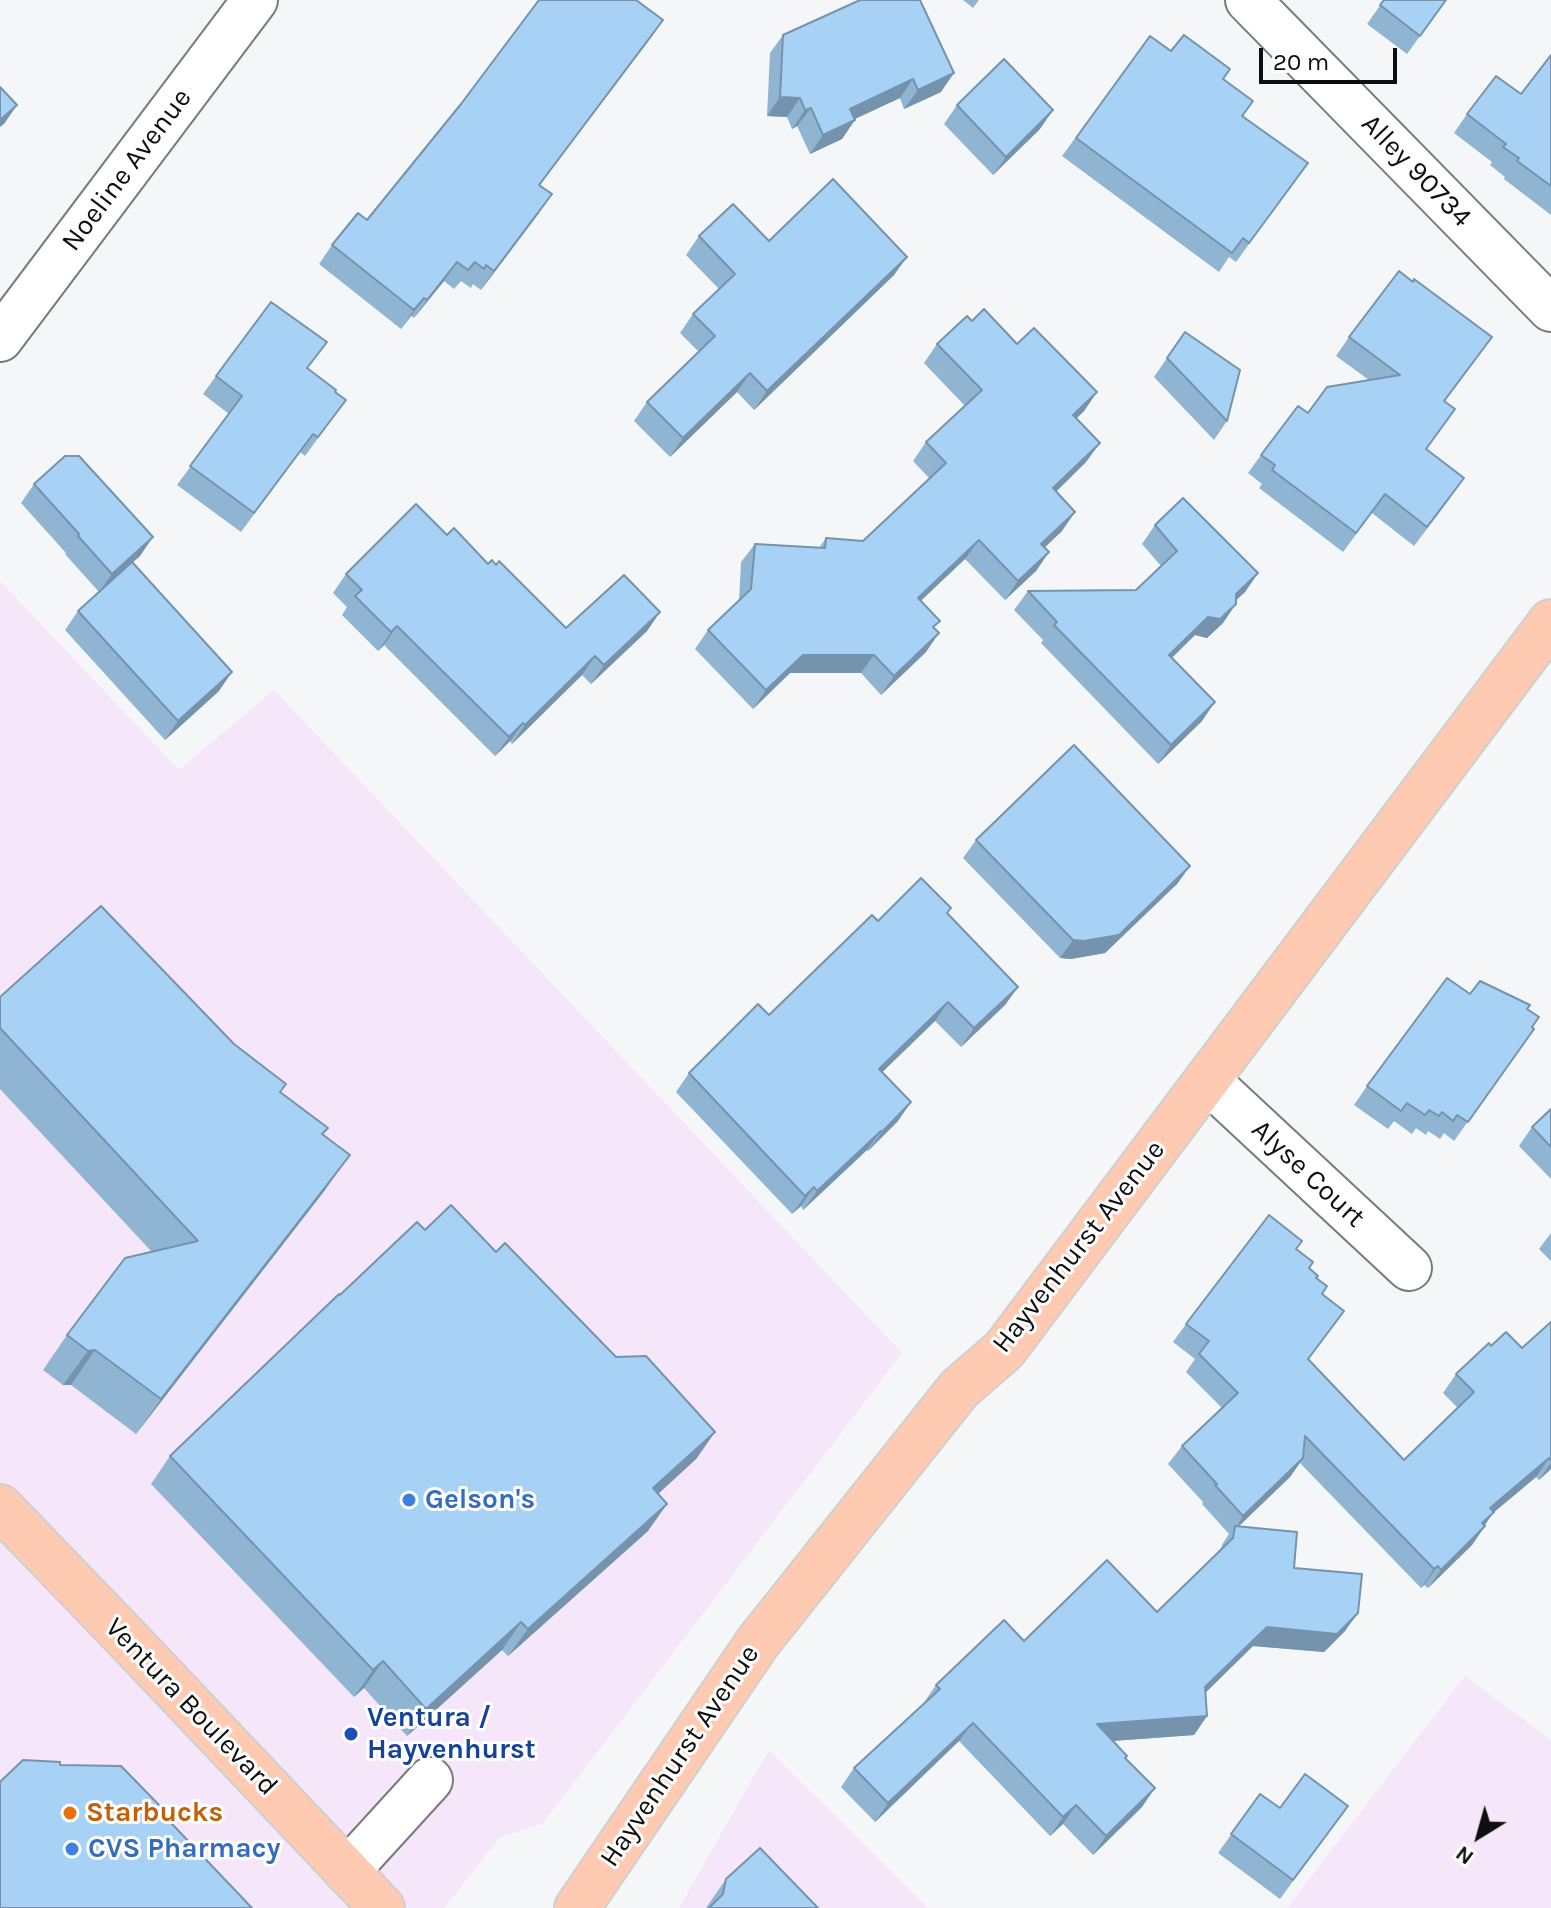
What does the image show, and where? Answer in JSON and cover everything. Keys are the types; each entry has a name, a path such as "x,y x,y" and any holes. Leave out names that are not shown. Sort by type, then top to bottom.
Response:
{"main road":[{"name":"Hayvenhurst Avenue","path":"577,1908 758,1642 959,1389 1004,1350 1551,622"},
{"name":"Ventura Boulevard","path":"0,1507 382,1908"}],"street":[{"name":"Noeline Avenue","path":"0,339 255,0"},
{"name":"Alley 90734","path":"1248,0 1551,309"},
{"name":"Alyse Court","path":"1207,1080 1409,1268"},
{"path":"347,1871 430,1780"}],"shaded area":[{"path":"0,581 179,770 274,690 902,1353 543,1823 499,1838 444,1908 0,1908"},
{"path":"1465,1676 1551,1740 1551,1908 1287,1908"},
{"path":"769,1750 928,1908 679,1908"}],"building":[{"path":"539,0 636,0 663,20 539,185 552,194 494,271 486,265 484,269 475,262 468,270 457,262 427,300 424,298 414,310 332,245 358,213 367,220 461,104"},
{"path":"860,0 920,0 954,73 918,90 913,79 850,109 855,120 823,135 811,108 805,110 800,98 780,97 783,35"},
{"path":"1384,0 1446,0 1420,36 1380,5"},
{"path":"1184,35 1230,69 1223,79 1253,101 1242,116 1308,163 1249,243 1243,238 1232,253 1076,138 1150,36 1171,51"},
{"path":"1551,55 1551,186 1517,161 1519,158 1503,147 1506,144 1467,114 1496,76 1521,94"},
{"path":"1004,59 1053,110 1006,157 957,105"},
{"path":"0,87 17,105 0,120"},
{"path":"833,179 907,257 767,391 750,373 683,438 647,402 715,336 693,314 735,274 699,236 733,204 769,241"},
{"path":"1399,271 1492,337 1444,401 1455,409 1426,449 1464,478 1427,527 1385,494 1356,533 1272,470 1275,465 1261,455 1298,406 1308,413 1327,387 1400,375 1349,337"},
{"path":"271,302 327,342 307,368 346,400 318,437 313,434 254,513 190,466 242,396 216,376"},
{"path":"984,309 1017,344 1034,328 1097,392 1073,415 1100,443 1053,488 1075,512 1041,544 1049,552 1018,581 979,540 918,598 940,621 933,627 939,633 894,676 874,655 803,655 766,690 708,630 751,589 755,544 825,548 826,538 863,541 946,463 926,442 982,390 937,344 967,316 972,321"},
{"path":"1185,332 1240,370 1227,421 1167,358"},
{"path":"65,456 79,456 153,537 112,574 34,484"},
{"path":"1183,498 1258,573 1236,594 1236,604 1220,619 1208,617 1169,655 1215,702 1171,745 1054,625 1057,622 1028,591 1136,590 1177,551 1155,525"},
{"path":"416,504 447,535 454,528 488,564 492,560 496,565 499,561 566,628 624,575 660,612 604,665 595,656 509,737 397,626 391,632 355,596 362,590 346,574"},
{"path":"132,562 232,672 178,721 78,611"},
{"path":"1074,745 1190,866 1119,935 1084,941 1073,940 976,840"},
{"path":"921,878 951,908 947,913 1018,987 974,1028 948,1002 879,1069 911,1102 817,1191 814,1187 805,1196 689,1073 758,1004 769,1015 872,915 878,921"},
{"path":"101,906 234,1044 286,1084 280,1092 328,1128 322,1134 350,1155 161,1399 95,1350 88,1351 67,1335 125,1258 198,1241 0,1028 0,997"},
{"path":"1447,978 1470,994 1480,981 1530,1005 1527,1009 1539,1017 1532,1027 1534,1029 1468,1122 1457,1115 1453,1121 1442,1112 1439,1116 1429,1110 1425,1115 1407,1103 1401,1111 1367,1086"},
{"path":"1551,1109 1551,1147 1532,1127"},
{"name":"Gelson's","path":"451,1205 496,1252 505,1243 616,1357 646,1356 715,1432 653,1488 667,1504 528,1629 521,1622 426,1709 383,1661 373,1670 170,1456 417,1222 425,1230"},
{"path":"1269,1215 1302,1241 1296,1249 1313,1262 1309,1268 1327,1286 1322,1294 1344,1311 1308,1359 1404,1460 1474,1392 1456,1374 1489,1343 1491,1346 1506,1332 1522,1348 1551,1322 1551,1461 1549,1458 1490,1508 1494,1512 1482,1523 1485,1526 1441,1570 1438,1566 1434,1569 1305,1436 1303,1458 1243,1516 1182,1446 1238,1393 1199,1354 1209,1341 1186,1324"},
{"path":"1235,1526 1297,1532 1294,1568 1362,1574 1358,1613 1337,1634 1267,1627 1205,1687 1207,1716 1097,1724 1155,1788 1106,1836 1076,1805 1063,1817 973,1723 888,1803 854,1768 940,1689 936,1685 1004,1620 1024,1641 1107,1560 1157,1612 1233,1538"},
{"path":"23,1760 60,1762 60,1765 121,1766 252,1908 0,1908 0,1782"},
{"path":"1305,1774 1348,1806 1293,1880 1231,1834 1260,1794 1280,1808"},
{"path":"760,1848 818,1908 709,1908 723,1894 726,1879"}],"place":[{"name":"Gelson's","path":"409,1500"},
{"name":"Ventura / Hayvenhurst","path":"351,1734"},
{"name":"Starbucks","path":"70,1813"},
{"name":"CVS Pharmacy","path":"72,1849"}]}
